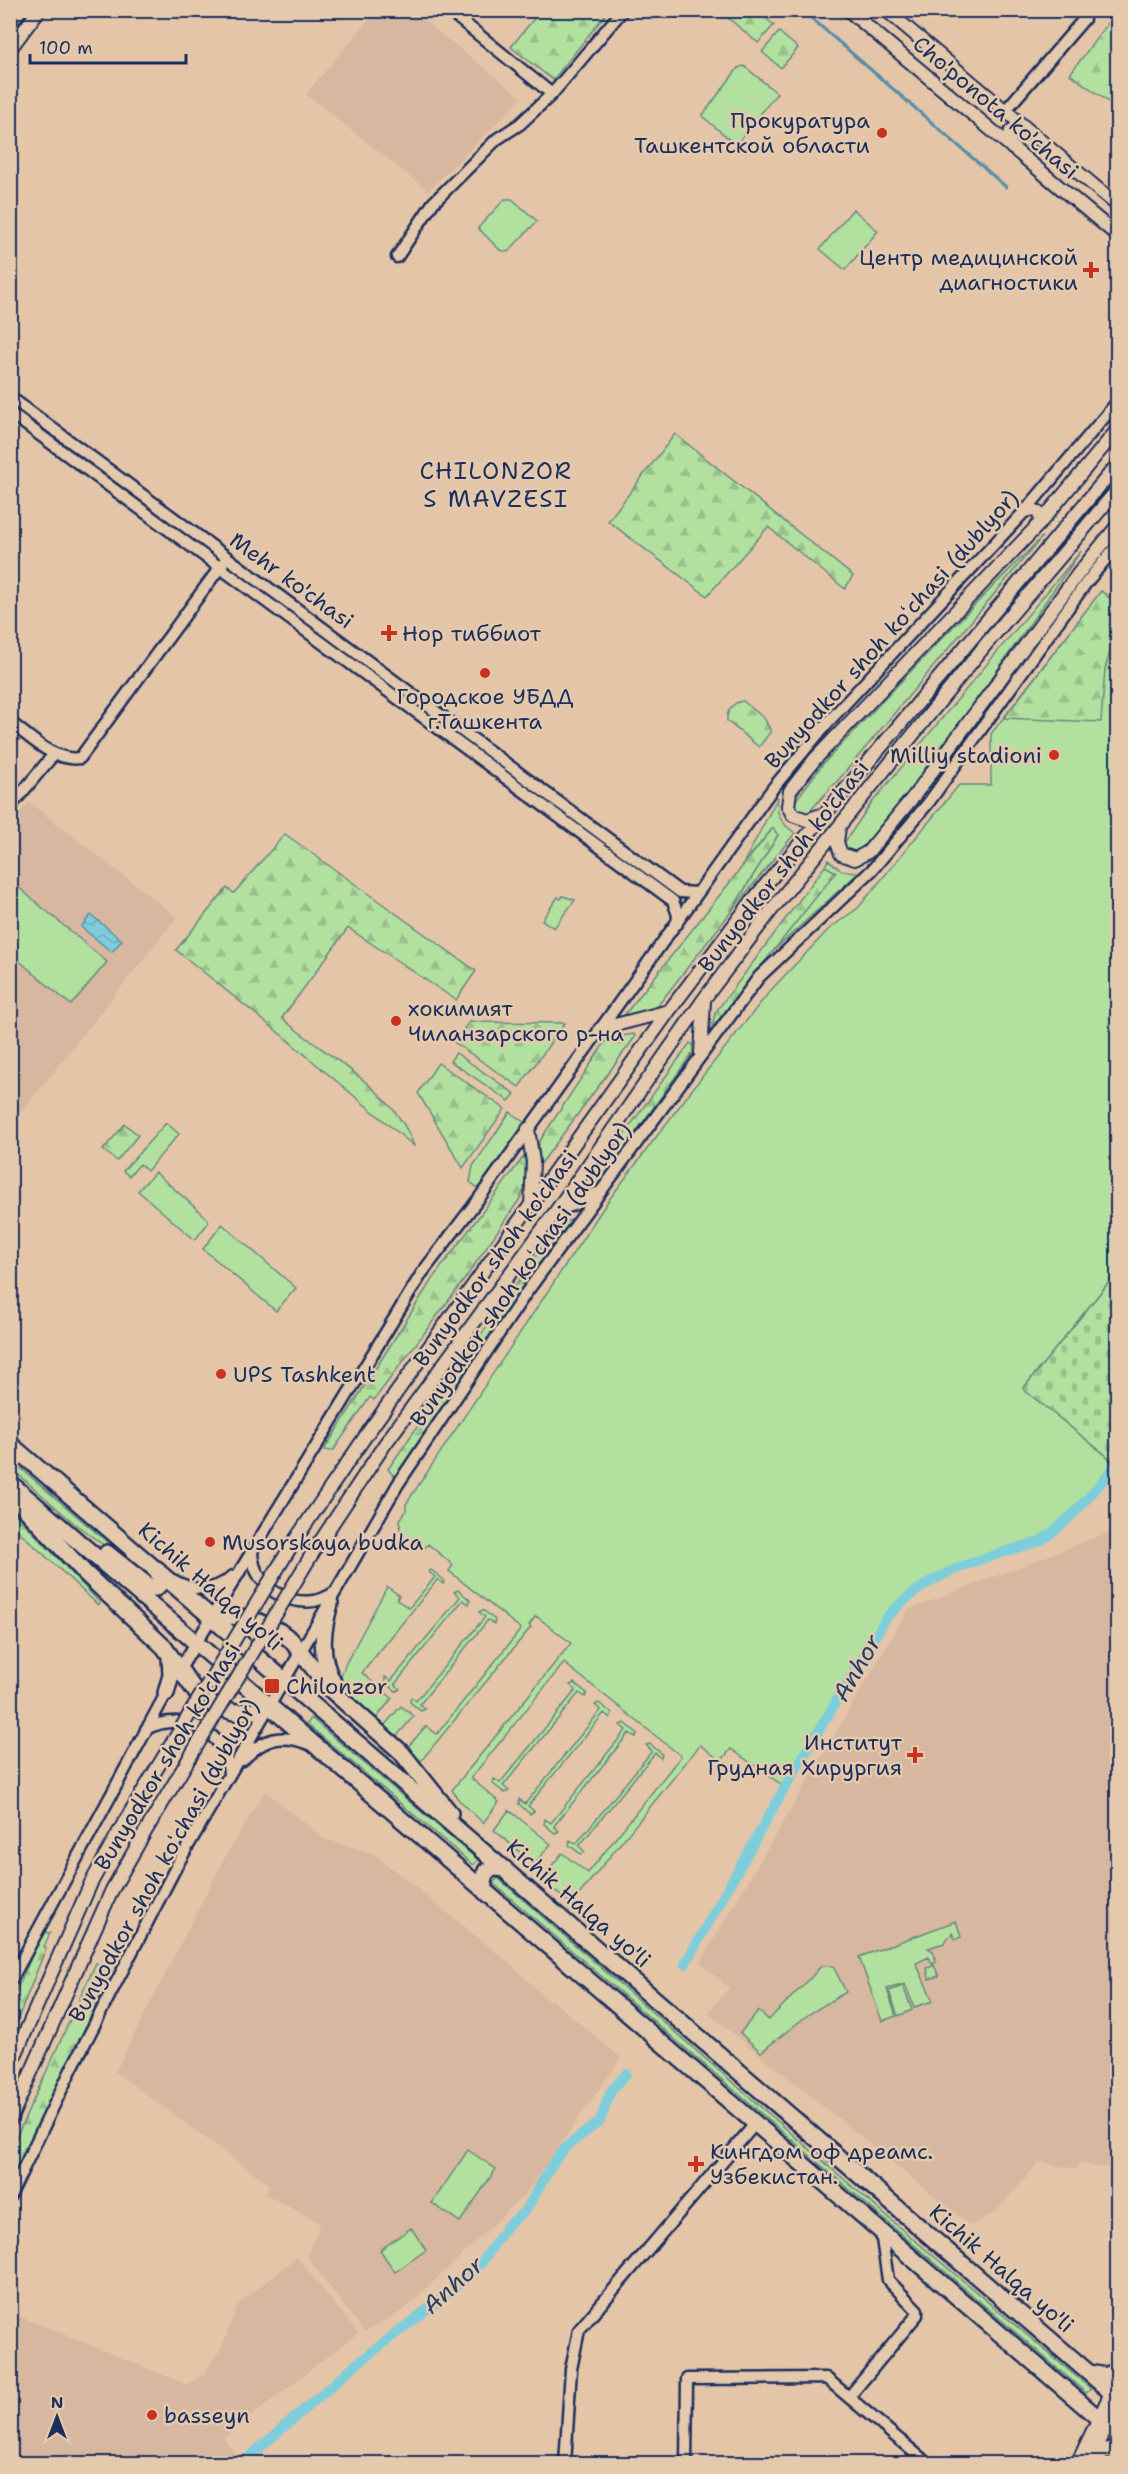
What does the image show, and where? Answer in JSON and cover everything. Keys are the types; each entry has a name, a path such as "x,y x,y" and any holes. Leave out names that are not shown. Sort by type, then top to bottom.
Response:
{"highway":[{"name":"Kichik Halqa yo'li","path":"10,1444 1089,2373 1116,2393"},
{"path":"10,1483 1107,2427"},
{"path":"10,1494 86,1574 149,1631 198,1695 215,1706 244,1713 270,1706"},
{"path":"63,1528 99,1546 151,1588 156,1588 161,1583 157,1569"},
{"path":"330,1604 324,1633 323,1659 345,1703"},
{"path":"212,1617 239,1616 259,1621 285,1635 302,1651 330,1689 401,1752 475,1843"},
{"path":"166,1693 171,1675 170,1657"},
{"path":"485,1892 483,1881 486,1871 495,1868 505,1869"},
{"path":"1089,2373 1106,2376 1118,2370"},
{"path":"1088,2463 1098,2454 1118,2450"}],"main road":[{"path":"10,24 20,10"},
{"path":"10,49 39,10"},
{"name":"Cho'ponota ko'chasi","path":"848,10 1118,236"},
{"name":"Cho'ponota ko'chasi","path":"886,10 1118,206"},
{"path":"908,61 921,63 927,60 930,54 929,46"},
{"path":"1012,148 1009,141 1011,131 1017,127 1027,129"},
{"path":"823,814 807,820 793,815 788,803 791,788 842,729 1040,523 1118,429"},
{"name":"Bunyodkor shoh ko'chasi","path":"10,2067 91,1883 125,1821 293,1542 369,1431 669,1011 752,901 1118,464"},
{"name":"Bunyodkor shoh ko'chasi","path":"10,2120 112,1890 312,1554 385,1444 556,1211 704,999 770,912 987,644 1118,489"},
{"path":"1025,511 1031,509 1037,511 1041,517 1040,523"},
{"path":"840,827 837,842 841,854 855,859 868,852 914,796 1078,574 1118,525"},
{"path":"702,1053 704,999"},
{"path":"600,1029 669,1011"},
{"path":"528,1129 533,1162 531,1205"},
{"path":"556,1211 597,1194"},
{"path":"1088,2463 1107,2427 1116,2393"},
{"path":"1077,2463 1107,2427"}],"street":[{"path":"448,10 552,94"},
{"path":"1005,111 1084,20 1084,10"},
{"path":"397,256 434,203 496,139 520,124 552,94 623,11"},
{"name":"Mehr ko'chasi","path":"10,397 680,892"},
{"name":"Bunyodkor shoh koʻchasi (dublyor)","path":"10,1982 166,1693 422,1273 677,924 772,788 800,754 1025,511 1118,401"},
{"name":"Mehr ko'chasi","path":"10,413 673,901"},
{"path":"125,497 133,487"},
{"name":"Bunyodkor shoh koʻchasi (dublyor)","path":"10,2196 72,2068 177,1865 398,1484 526,1293 759,977 872,870 929,802 1086,583 1118,544"},
{"path":"10,722 54,754 68,760 80,758 232,560"},
{"path":"383,687 391,677"},
{"path":"399,699 407,689"},
{"path":"10,807 54,754"},
{"path":"677,924 678,915 673,901 680,892 698,893"},
{"path":"157,1569 184,1586 209,1588 228,1581 250,1555 261,1578 285,1597 312,1602 327,1598 339,1588"},
{"path":"146,1729 161,1722 175,1720 202,1727 222,1749 228,1762 229,1776"},
{"path":"229,1776 256,1747 268,1740 279,1737 291,1738 317,1747"},
{"path":"565,2463 571,2369 579,2330 755,2124"},
{"path":"849,2397 917,2315 917,2310 888,2280 881,2232"},
{"path":"686,2463 687,2379 826,2378 928,2463"}],"shaded area":[{"path":"411,10 522,98 428,191 306,94 376,11"},
{"path":"29,802 177,917 11,1125 11,824"},
{"path":"1117,1529 1117,2167 1098,2167 1079,2163 1076,2169 1039,2162 997,2211 971,2226 708,2013 729,1988 700,1963 908,1610"},
{"path":"265,1791 324,1839 373,1853 507,1961 549,2001 552,2000 621,2058 526,2193 404,2310 364,2332 307,2257 320,2223 265,2194 269,2184 115,2072 226,1855"},
{"path":"297,2257 358,2333 223,2438 242,2463 11,2463 11,2313 188,2385 204,2373 222,2347 237,2305"}],"green space":[{"path":"540,11 608,11 553,80 511,47"},
{"path":"732,11 757,11 774,25 758,43 727,17"},
{"path":"1117,11 1118,107 1117,108 1070,74"},
{"path":"779,32 798,48 781,68 762,52"},
{"path":"744,66 777,93 736,145 702,116 738,68"},
{"path":"505,199 512,199 537,221 508,252 500,250 478,228"},
{"path":"853,209 878,231 845,270 820,249"},
{"path":"675,434 853,576 845,589 768,527 707,596 608,521"},
{"path":"1042,537 840,778 808,813 799,813 794,806 796,800 822,765"},
{"path":"1081,551 930,766 857,854 848,855 844,843 870,805"},
{"path":"1117,587 1117,1272 1023,1389 1108,1457 1114,1468 1071,1516 1040,1541 979,1559 949,1571 908,1596 886,1620 868,1646 785,1787 731,1749 721,1761 700,1745 574,1901 567,1901 541,1879 562,1853 588,1873 681,1756 564,1663 471,1778 499,1802 483,1823 452,1790 571,1643 536,1616 529,1625 531,1627 421,1761 407,1748 426,1726 437,1734 521,1629 449,1571 453,1565 428,1544 423,1550 400,1533 400,1520 406,1511 406,1504 608,1201 694,1087 770,991 829,929 858,908 959,785 991,785 991,734 1101,591 1109,597"},
{"path":"1101,591 1118,605 1117,629 1105,669 1101,722 1004,718"},
{"path":"743,701 764,718 771,731 759,747 727,721 731,708"},
{"path":"778,797 778,814 786,826 795,833 730,913 778,835 772,829 742,866"},
{"path":"773,828 778,835 730,913 656,1008 650,1013 622,1018"},
{"path":"285,834 476,971 456,1000 348,928 282,1018 375,1090 404,1125 414,1146 176,950 227,888 234,893"},
{"path":"828,860 842,871 859,872 773,951 835,872 825,866"},
{"path":"825,866 836,872 712,1028 715,1013"},
{"path":"18,887 107,962 71,1005 11,954 11,896"},
{"path":"563,896 575,900 554,928 542,920 558,897 561,899"},
{"path":"469,1022 565,1023 519,1087 454,1042"},
{"path":"634,1034 635,1037 540,1165 539,1142 605,1042 614,1037"},
{"path":"690,1043 693,1045 693,1052 597,1187 582,1192"},
{"path":"456,1053 515,1094 509,1101 450,1061"},
{"path":"438,1063 505,1109 463,1168 418,1093"},
{"path":"510,1112 525,1123 478,1188 470,1182 473,1166"},
{"path":"166,1123 179,1134 147,1171 140,1164 129,1176 123,1171"},
{"path":"125,1124 138,1135 117,1161 103,1150"},
{"path":"525,1155 526,1187 519,1200 464,1280 374,1400 370,1397 333,1451 324,1450 433,1278"},
{"path":"155,1172 207,1218 208,1223 195,1240 138,1191"},
{"path":"575,1218 397,1480 388,1469 530,1264 560,1224"},
{"path":"222,1224 296,1288 276,1311 203,1249"},
{"path":"1117,1272 1118,1464 1023,1389"},
{"path":"10,1459 153,1581 75,1524 11,1468"},
{"path":"11,1509 100,1603 98,1605 11,1524"},
{"path":"431,1570 444,1580 443,1584 438,1579 362,1673 392,1698 375,1720 339,1682 346,1663 387,1587 399,1595 397,1600 409,1608 435,1577 429,1572"},
{"path":"458,1590 470,1600 469,1604 463,1600 395,1684 400,1689 396,1691 385,1682 385,1677 391,1681 460,1597 454,1592"},
{"path":"483,1610 495,1620 494,1624 488,1620 420,1704 425,1709 421,1711 410,1702 411,1697 416,1701 485,1617 479,1612"},
{"path":"574,1683 587,1693 585,1697 579,1693 503,1786 509,1791 505,1793 493,1784 494,1779 500,1783 576,1690 570,1685"},
{"path":"599,1703 612,1713 610,1718 604,1713 528,1806 534,1811 530,1814 519,1804 519,1799 525,1804 601,1710 595,1705"},
{"path":"401,1706 414,1716 395,1738 383,1727"},
{"path":"311,1718 478,1860 473,1865 307,1724"},
{"path":"625,1723 637,1733 636,1737 629,1733 554,1826 559,1831 555,1833 544,1824 545,1819 551,1823 626,1730 620,1725"},
{"path":"650,1744 662,1754 661,1758 655,1753 579,1846 585,1852 581,1854 569,1845 570,1840 576,1844 652,1751 646,1745"},
{"path":"509,1810 551,1844 534,1864 494,1830"},
{"path":"498,1878 892,2221 1091,2389 1086,2393 493,1883"},
{"path":"956,1921 961,1937 955,1939 952,1933 944,1943 928,1948 933,1951 936,1962 933,1963 939,1976 929,1979 927,1968 933,1966 929,1957 916,1963 933,2001 914,2007 905,1984 887,1989 896,2016 882,2021 859,1957"},
{"path":"43,1932 50,1933 44,1947 46,1948 11,2036 11,2002"},
{"path":"96,1963 112,1971 11,2182 11,2149"},
{"path":"821,1966 833,1966 846,1992 809,2014 761,2052 740,2033 758,2011 769,2020"},
{"path":"903,1986 912,2010 898,2016 889,1991"},
{"path":"468,2150 496,2169 460,2222 432,2203"},
{"path":"411,2228 426,2250 395,2272 380,2250"}],"water":[{"path":"91,915 122,940 112,952 81,927"}],"waterway":[{"path":"802,10 1006,187"},
{"name":"Anhor","path":"685,1964 785,1787 886,1618 903,1601 939,1577 957,1568 1040,1541 1072,1515 1118,1464"},
{"name":"Anhor","path":"241,2464 354,2366 465,2280 482,2262 507,2226 526,2210 553,2163 565,2148 600,2121 611,2091 626,2074"}],"place":[{"name":"Прокуратура Ташкентской области","path":"882,133"},
{"name":"Центр медицинской диагностики","path":"1091,270"},
{"name":"Нор тиббиот","path":"389,633"},
{"name":"Городское УБДД г.Ташкента","path":"485,673"},
{"name":"Milliy stadioni","path":"1054,755"},
{"name":"хокимият Чиланзарского р-на","path":"396,1021"},
{"name":"UPS Tashkent","path":"221,1374"},
{"name":"Musorskaya budka","path":"210,1542"},
{"name":"Chilonzor","path":"272,1686"},
{"name":"Институт Грудная Хирургия","path":"915,1755"},
{"name":"Кингдом оф дреамс. Узбекистан.","path":"696,2164"},
{"name":"basseyn","path":"152,2415"}],"district":[{"name":"CHILONZOR S MAVZESI","path":"496,485"}]}
